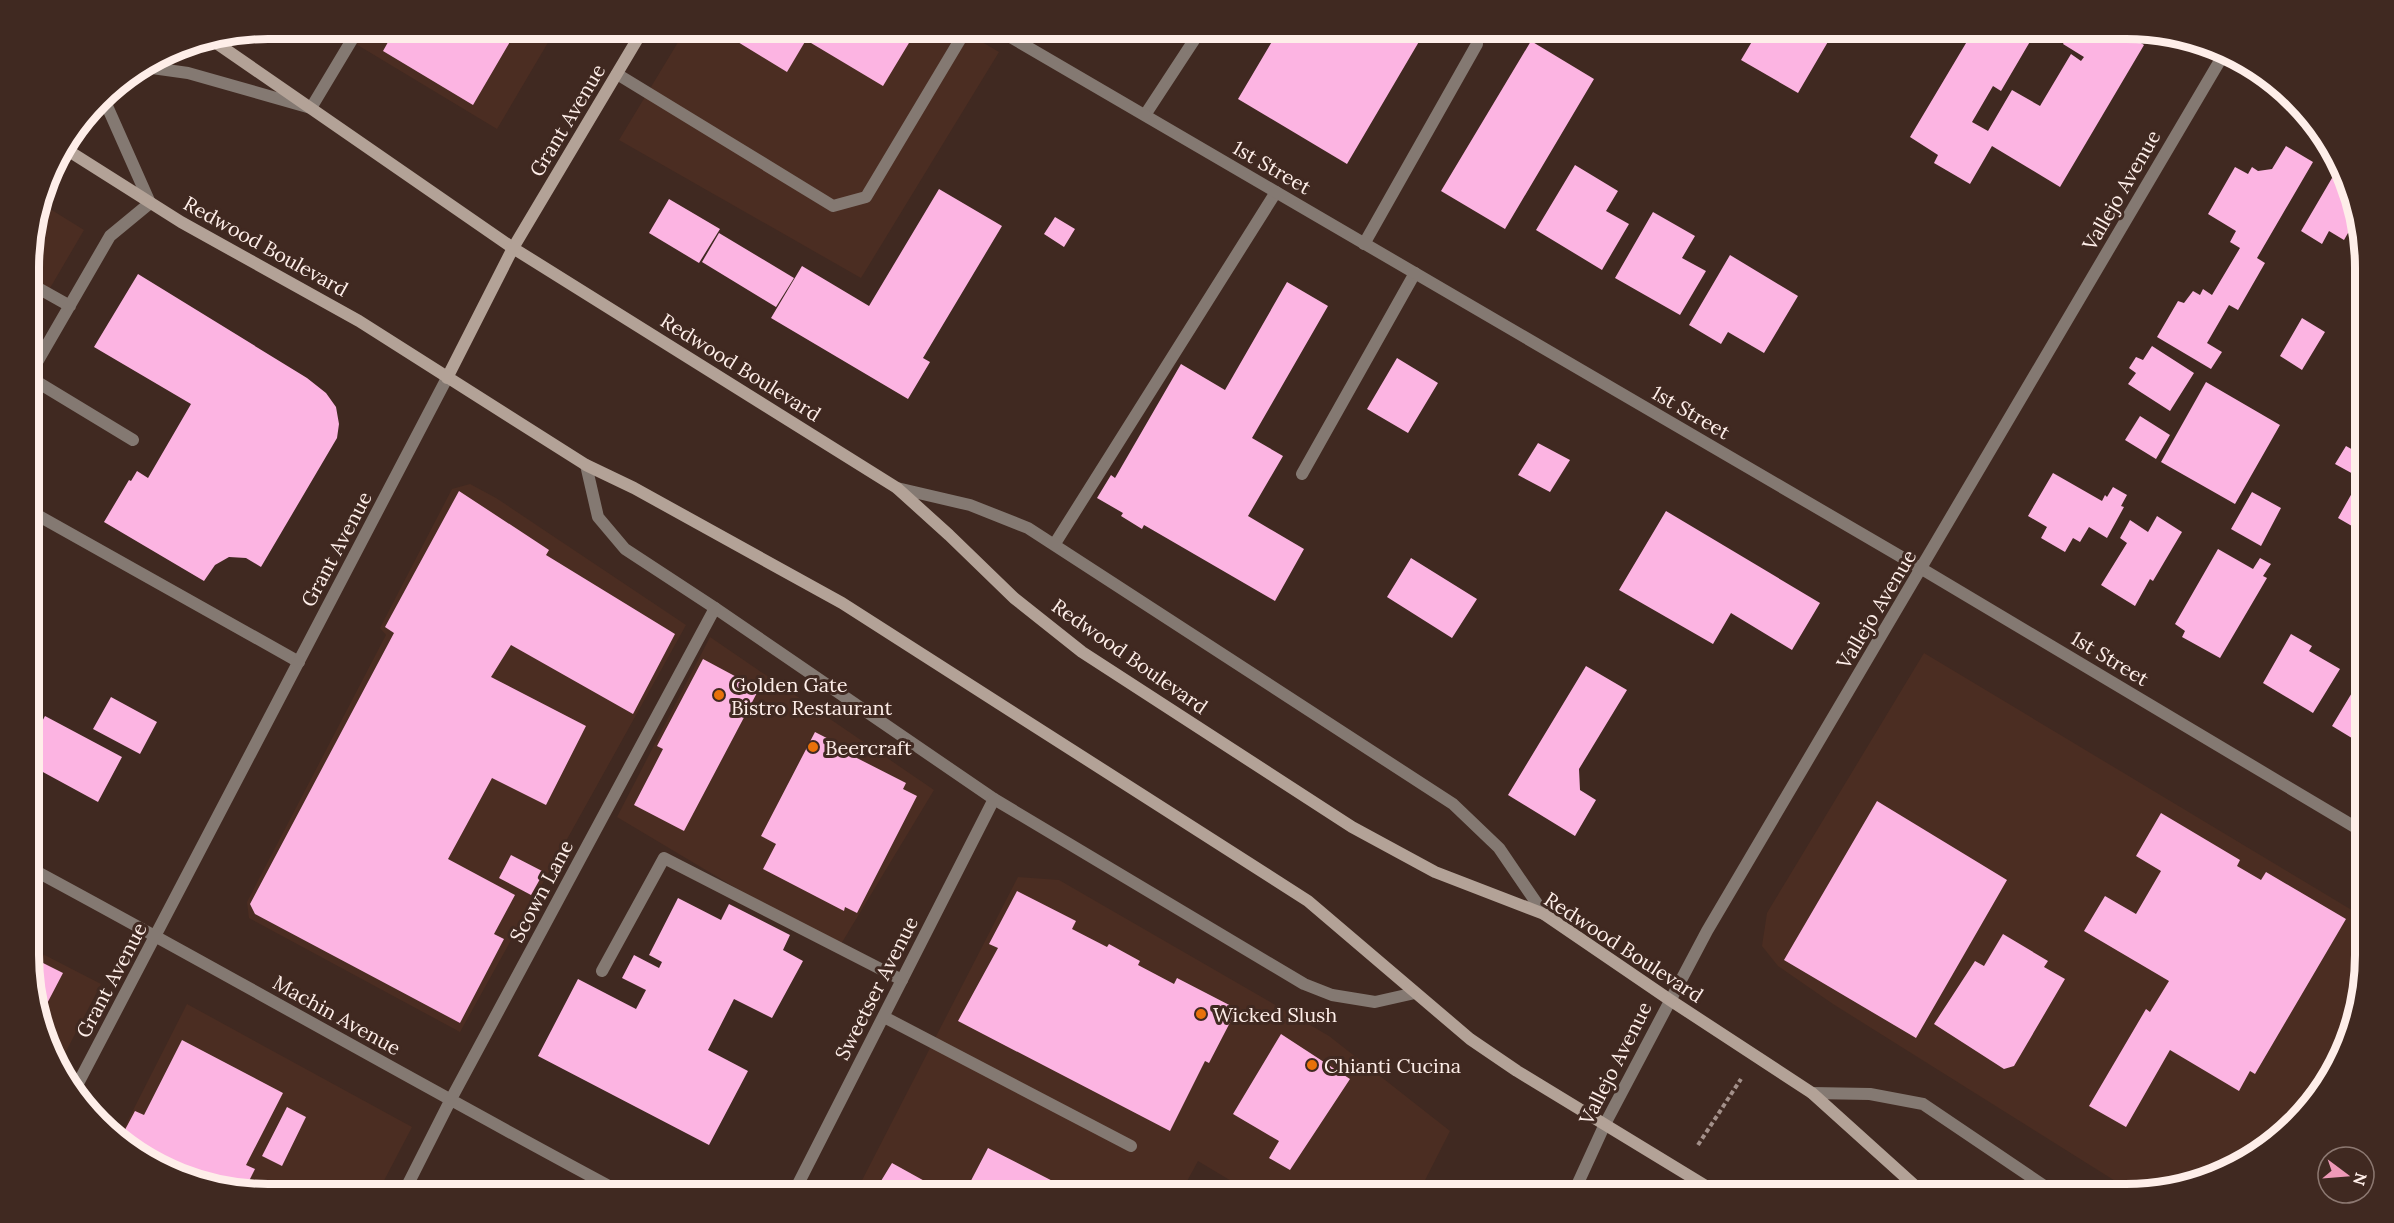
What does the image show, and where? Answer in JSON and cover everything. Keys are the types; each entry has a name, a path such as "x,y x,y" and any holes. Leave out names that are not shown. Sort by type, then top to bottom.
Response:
{"main road":[{"name":"Grant Avenue","path":"447,378 513,248 638,39"},
{"name":"Redwood Boulevard","path":"218,44 513,248 897,488 1014,598 1082,652 1352,827 1435,872 1544,914 1812,1093 1913,1184"},
{"name":"Redwood Boulevard","path":"71,152 150,202 359,321 586,465 634,488 852,609 1308,901 1479,1046 1703,1184"}],"street":[{"path":"157,68 188,73 311,108 352,39"},
{"path":"617,74 833,206 866,197 960,39"},
{"name":"1st Street","path":"1014,39 1922,569 2355,827"},
{"path":"1145,116 1195,39"},
{"path":"1364,244 1477,44 1476,39"},
{"name":"Vallejo Avenue","path":"1578,1184 1605,1124 1707,931 2221,60"},
{"path":"39,360 110,236 150,202 107,105"},
{"path":"1054,545 1276,192"},
{"path":"1302,474 1415,273"},
{"path":"39,289 70,306"},
{"name":"Grant Avenue","path":"79,1083 447,378"},
{"path":"39,383 133,440"},
{"path":"586,465 598,517 625,549 994,799 1304,984 1332,995 1375,1002 1415,993"},
{"path":"897,488 970,505 1028,528 1453,804 1500,848 1544,914"},
{"path":"39,516 299,662"},
{"name":"Scown Lane","path":"408,1184 450,1101 715,608"},
{"name":"Sweetser Avenue","path":"798,1184 994,799"},
{"path":"602,971 664,858 902,980"},
{"name":"Machin Avenue","path":"39,873 450,1101 605,1184"},
{"path":"884,1017 1131,1146"},
{"path":"1812,1093 1870,1094 1923,1104 2041,1184"}],"path":[{"path":"1698,1145 1741,1079"}],"shaded area":[{"path":"348,39 550,39 497,129"},
{"path":"680,39 977,39 999,52 861,278 619,140"},
{"path":"47,207 84,230 39,307 39,253"},
{"path":"470,484 496,498 686,625 460,1032 249,918 247,902 386,635 380,628 452,489"},
{"path":"710,637 934,790 838,949 617,817"},
{"path":"1924,653 2355,912 2355,970 2351,1000 2338,1043 2308,1094 2288,1117 2265,1137 2214,1167 2171,1180 2120,1184 1833,1004 1778,966 1762,946 1767,913"},
{"path":"1018,877 1059,880 1329,1036 1450,1131 1423,1184 1236,1184 1198,1161 1185,1184 860,1184"},
{"path":"39,952 101,984 63,1057 56,1043 43,1000"},
{"path":"187,1004 412,1127 382,1184 253,1184 223,1180 180,1167 153,1153 122,1131"}],"building":[{"path":"390,39 512,39 473,105 383,51"},
{"path":"733,39 911,39 883,86 806,40 787,72"},
{"path":"1273,39 1421,39 1347,164 1238,99"},
{"path":"1753,39 1830,39 1798,93 1741,60"},
{"path":"1968,39 2032,39 2001,91 1993,86 1972,122 1988,131 2012,90 2040,106 2071,54 2081,61 2084,57 2063,44 2066,39 2134,39 2144,45 2060,187 1992,146 1970,184 1934,163 1938,155 1910,137"},
{"path":"1531,41 1594,79 1505,229 1441,191"},
{"path":"2286,146 2313,162 2257,258 2265,263 2238,310 2229,305 2207,343 2222,352 2211,369 2157,337 2178,301 2184,303 2193,291 2200,295 2203,289 2212,295 2240,248 2230,242 2236,231 2208,214 2235,167 2248,174 2252,167 2258,171 2272,169"},
{"path":"1575,165 1618,191 1606,211 1629,224 1602,270 1536,230"},
{"path":"2332,178 2338,181 2352,227 2344,240 2329,231 2322,244 2301,231"},
{"path":"939,189 1002,226 923,358 930,362 908,399 771,318 802,266 869,306"},
{"path":"669,199 720,229 699,263 649,233"},
{"path":"1653,212 1695,236 1682,258 1706,271 1680,315 1615,278"},
{"path":"1055,217 1075,229 1064,247 1044,234"},
{"path":"719,233 794,278 776,307 702,262"},
{"path":"1730,255 1798,296 1764,353 1728,332 1721,344 1689,325"},
{"path":"138,274 307,378 326,393 336,407 339,424 337,438 261,567 246,558 229,557 215,565 204,581 104,522 129,480 131,481 137,471 148,478 191,404 94,347"},
{"path":"1287,282 1328,306 1252,438 1283,456 1248,516 1304,549 1275,601 1144,525 1142,529 1121,516 1123,513 1097,498 1111,475 1115,478 1181,364 1225,390"},
{"path":"2302,318 2325,332 2302,370 2280,356"},
{"path":"2152,346 2194,373 2170,411 2128,384 2136,373 2129,368 2136,357 2143,360"},
{"path":"1397,358 1438,383 1408,433 1367,409"},
{"path":"2206,382 2280,425 2235,504 2161,462"},
{"path":"2140,416 2170,435 2156,459 2125,440"},
{"path":"1538,443 1570,460 1550,492 1518,475"},
{"path":"2346,446 2355,451 2355,475 2335,464"},
{"path":"2053,473 2102,501 2113,487 2127,495 2121,506 2124,507 2107,538 2089,527 2080,542 2073,538 2065,552 2041,538 2047,527 2028,516"},
{"path":"2355,488 2355,528 2338,518"},
{"path":"459,491 549,550 546,555 675,634 633,714 511,645 491,677 586,726 546,805 492,778 448,859 515,895 494,934 504,939 460,1023 255,914 250,904 394,633 385,627"},
{"path":"2252,492 2281,508 2261,546 2231,529"},
{"path":"1666,511 1820,603 1792,650 1731,613 1713,644 1619,590"},
{"path":"2157,516 2182,532 2153,581 2150,579 2135,606 2101,585 2127,543 2120,538 2130,520 2148,532"},
{"path":"2218,549 2253,569 2260,558 2271,564 2263,576 2267,578 2220,658 2182,637 2185,631 2175,624"},
{"path":"1411,558 1477,599 1452,638 1387,597"},
{"path":"2291,634 2312,646 2309,651 2340,669 2313,713 2263,683"},
{"path":"703,659 759,689 684,831 634,805 663,749 657,746"},
{"path":"1586,666 1627,690 1579,769 1580,790 1596,800 1575,836 1508,795"},
{"path":"2355,688 2355,740 2332,726"},
{"path":"111,697 157,722 140,754 93,729"},
{"path":"45,716 122,757 98,802 39,770 39,727"},
{"path":"815,732 852,751 851,755 906,783 903,789 917,796 857,913 845,907 844,911 763,869 776,844 761,836"},
{"path":"1877,801 2007,880 1916,1038 1784,960"},
{"path":"2161,813 2240,860 2237,866 2261,880 2266,872 2346,919 2255,1074 2250,1071 2239,1091 2170,1050 2126,1127 2089,1106 2146,1009 2150,1012 2169,981 2084,931 2105,896 2136,914 2161,871 2136,856"},
{"path":"511,855 544,872 531,895 499,878"},
{"path":"1017,891 1076,921 1072,929 1107,947 1109,944 1140,961 1138,965 1174,984 1177,978 1237,1009 1209,1063 1205,1061 1170,1131 958,1021 998,948 989,944"},
{"path":"678,898 721,920 729,904 790,935 783,950 803,961 772,1018 734,999 708,1050 748,1071 709,1145 538,1056 578,979 636,1009 646,990 622,978 634,955 659,968 662,962 649,955"},
{"path":"2003,934 2048,961 2044,967 2065,979 2014,1066 2004,1069 1934,1024 1975,961 1984,966"},
{"path":"39,961 63,973 45,1007"},
{"path":"1281,1034 1350,1079 1290,1170 1269,1158 1279,1141 1233,1114"},
{"path":"182,1040 283,1093 246,1165 255,1169 248,1183 223,1180 180,1167 153,1153 124,1132 135,1111 144,1115"},
{"path":"287,1107 306,1117 282,1166 262,1156"},
{"path":"988,1148 1058,1184 969,1184"},
{"path":"892,1163 930,1184 879,1184"}],"place":[{"name":"Golden Gate Bistro Restaurant","path":"719,695"},
{"name":"Beercraft","path":"813,747"},
{"name":"Wicked Slush","path":"1201,1014"},
{"name":"Chianti Cucina","path":"1312,1065"}]}
